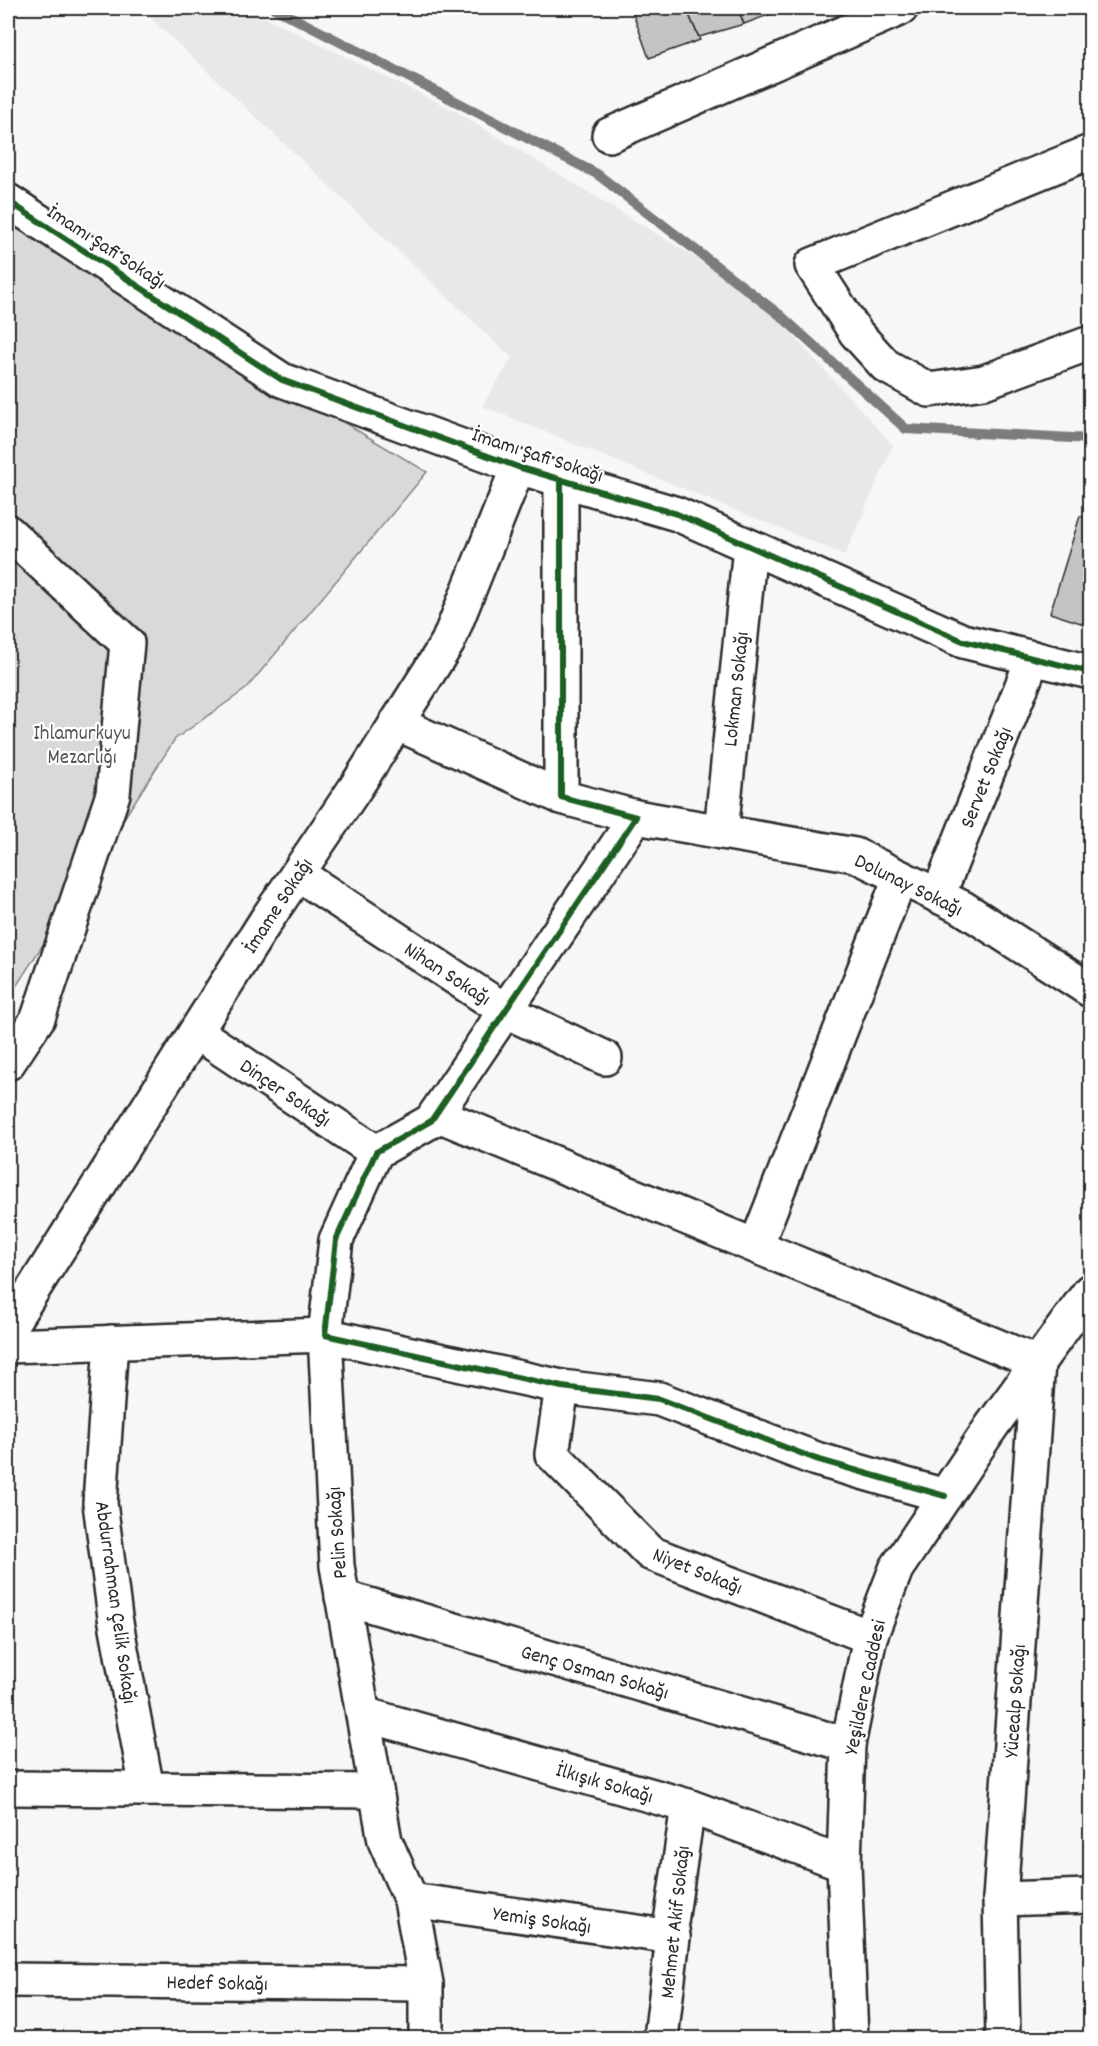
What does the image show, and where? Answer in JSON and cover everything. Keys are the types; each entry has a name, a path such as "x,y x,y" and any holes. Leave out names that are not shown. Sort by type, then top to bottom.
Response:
{"street":[{"path":"609,135 901,8"},
{"path":"1090,152 812,265 856,333 886,366 929,390 984,382 1090,343"},
{"name":"İmamı Şafi Sokağı","path":"8,201 282,380 518,467 677,514 963,641 1090,672"},
{"name":"İmame Sokağı","path":"8,1329 196,1032 448,642 518,467"},
{"path":"396,723 561,797 561,480"},
{"path":"8,532 127,643 113,794 38,1018 8,1063"},
{"name":"Lokman Sokağı","path":"721,832 750,547"},
{"name":"Servet Sokağı","path":"938,896 1033,658"},
{"name":"Dolunay Sokağı","path":"561,797 636,817 855,855 963,908 1090,990"},
{"path":"376,1152 431,1121 636,817"},
{"name":"Nihan Sokağı","path":"298,874 506,1011 605,1058"},
{"path":"756,1246 900,878"},
{"name":"Dinçer Sokağı","path":"196,1032 376,1152"},
{"path":"436,1114 1038,1363"},
{"name":"Pelin Sokağı","path":"376,1152 336,1240 326,1335 337,1566 385,1841 411,1900 426,1984 426,2038"},
{"name":"Yeşildere Caddesi","path":"851,2038 844,1864 848,1745 870,1637 896,1569 991,1427 1090,1291"},
{"path":"8,1346 326,1335 562,1387 659,1399 816,1458 945,1496"},
{"name":"Abdurrahman Çelik Sokağı","path":"111,1342 100,1503 115,1617 147,1789"},
{"name":"Yücealp Sokağı","path":"1003,2038 1000,1899 1038,1363"},
{"name":"Niyet Sokağı","path":"562,1387 552,1454 650,1553 870,1637"},
{"name":"Genç Osman Sokağı","path":"342,1597 848,1745"},
{"name":"İlkışık Sokağı","path":"363,1714 688,1806 844,1864"},
{"path":"8,1788 376,1791"},
{"name":"Mehmet Akif Sokağı","path":"661,2038 673,1937 671,1922 688,1806"},
{"path":"1000,1899 1090,1896"},
{"name":"Yemiş Sokağı","path":"411,1900 673,1937"},
{"name":"Hedef Sokağı","path":"8,1980 426,1984"}],"shaded area":[{"path":"140,8 246,8 455,111 755,294 893,445 845,555 482,406 512,358"}],"green space":[{"name":"Ihlamurkuyu Mezarlığı","path":"8,192 131,296 427,472 246,689 175,739 8,999"}],"building":[{"path":"631,8 686,8 700,40 649,58"},
{"path":"686,8 738,8 744,24 699,37"},
{"path":"738,8 787,8 744,24"},
{"path":"1080,516 1090,519 1090,626 1050,613"}],"waterway":[{"path":"274,8 597,174 780,315 906,429 1090,439"}],"cycle path":[{"path":"8,201 282,380 518,467 677,514 963,641 1090,672"},
{"path":"561,480 561,797 636,817 431,1121 376,1152 336,1240 325,1335 562,1387 659,1399 816,1459 945,1496"}]}
